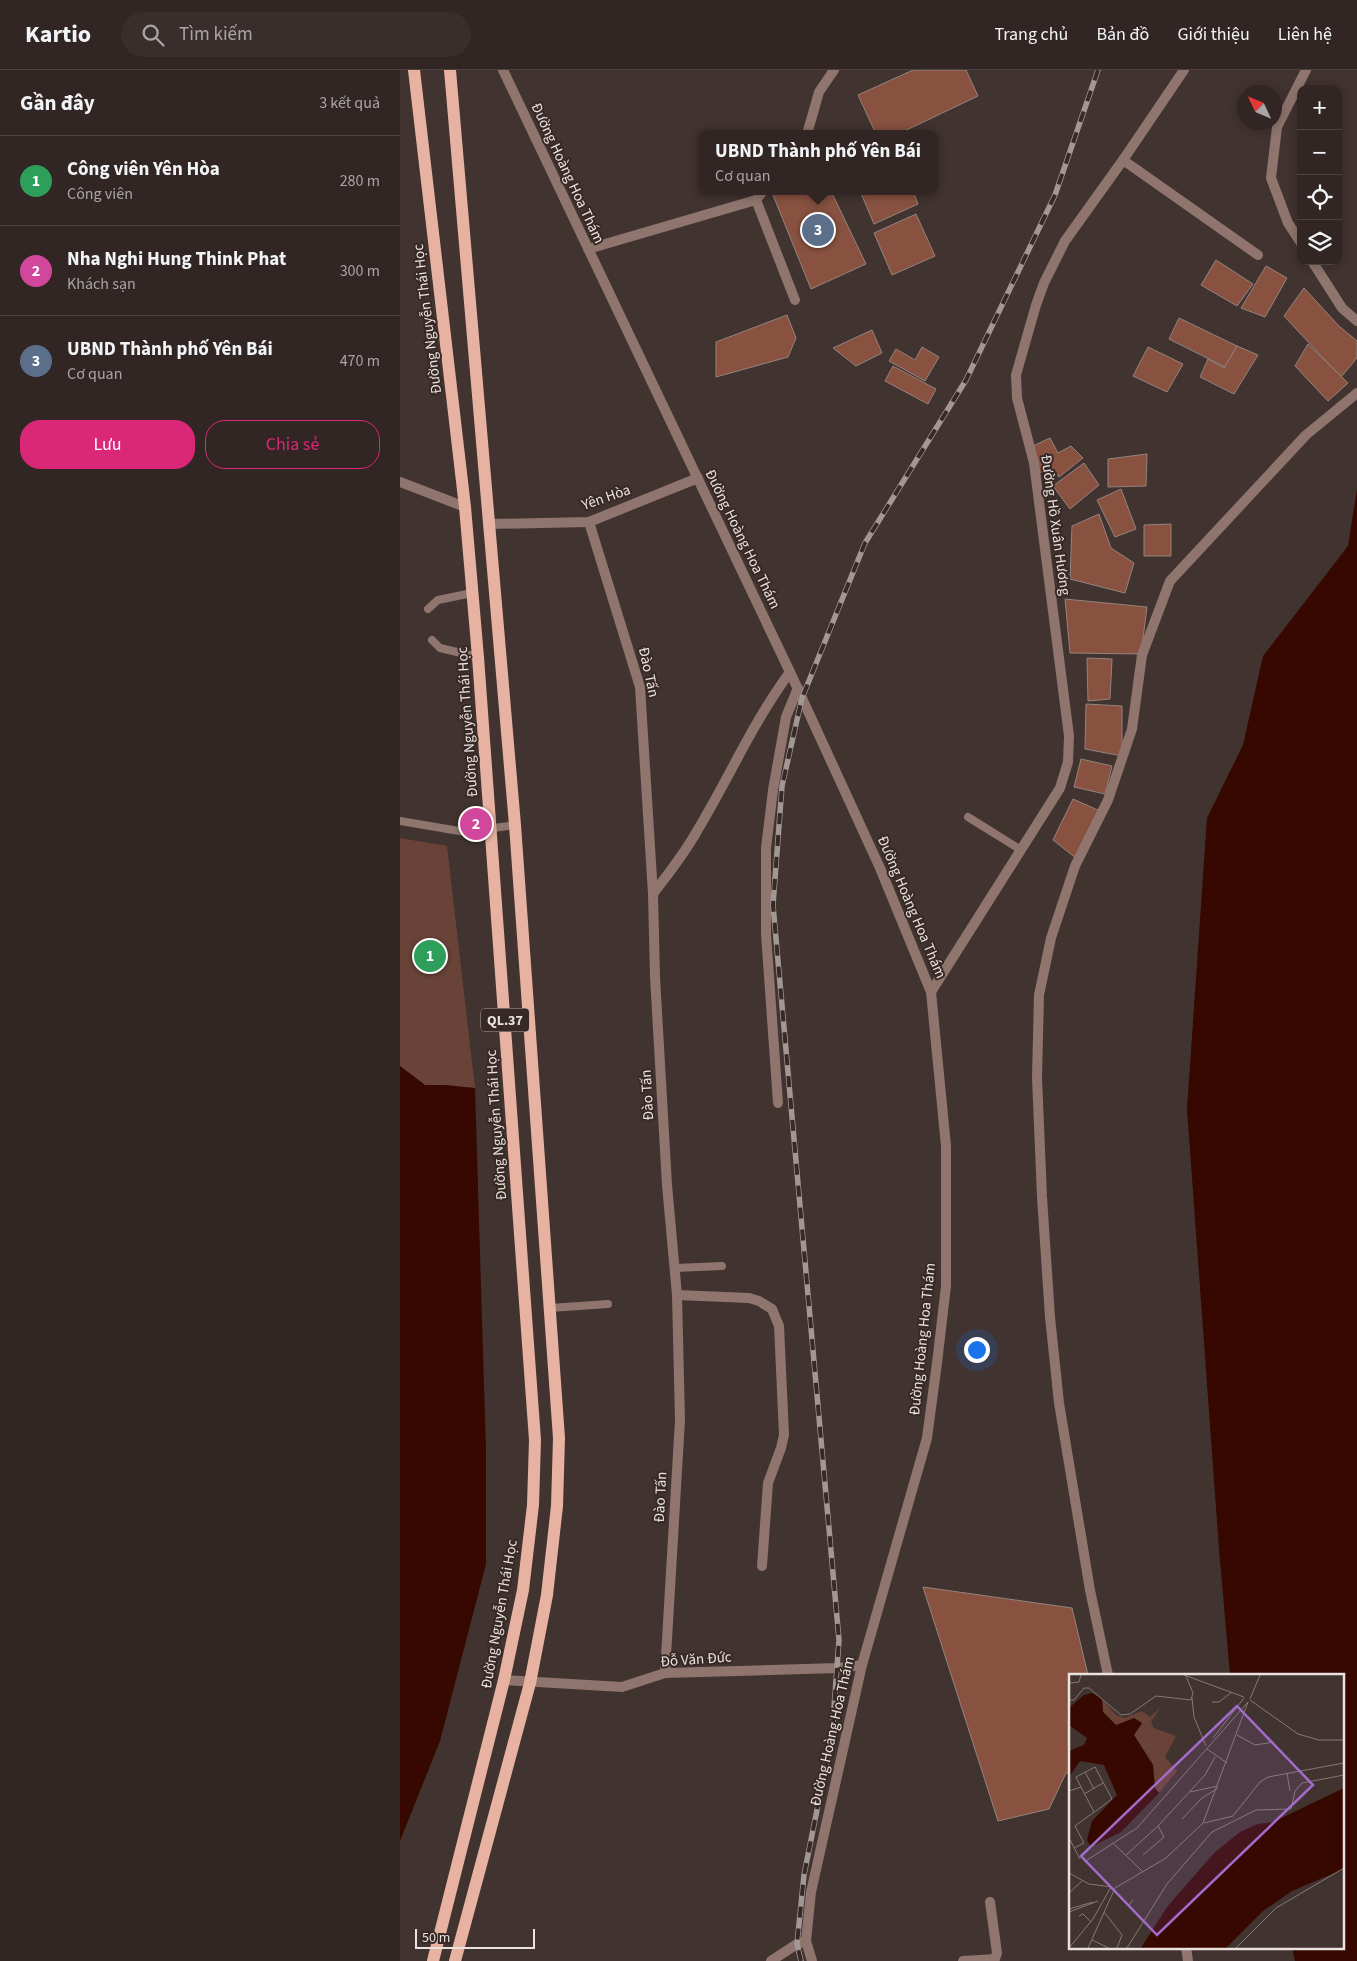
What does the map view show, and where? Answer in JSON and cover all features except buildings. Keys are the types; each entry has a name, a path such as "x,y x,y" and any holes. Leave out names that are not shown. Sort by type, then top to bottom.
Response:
{"main road":[{"name":"Đường Nguyễn Thái Học","path":"414,70 465,507 491,829 535,1440 534,1504 523,1590 504,1680 432,1961"},
{"name":"QL.37","path":"450,70 514,824 559,1438 557,1506 547,1595 530,1683 455,1961"}],"street":[{"name":"Đường Hoàng Hoa Thám","path":"503,70 798,688 880,868 932,992 946,1146 946,1286 927,1438 862,1665 811,1892 806,1941"},
{"path":"808,130 819,92 834,70"},
{"name":"Đường Hồ Xuân Hương","path":"932,992 1060,788 1070,749 1034,462 1017,398 1016,375 1036,305 1054,260 1082,215 1123,160 1184,70"},
{"path":"1297,237 1288,223 1271,178 1277,127 1306,70"},
{"path":"1123,160 1258,256"},
{"path":"588,249 756,200 760,195"},
{"path":"756,200 795,300"},
{"path":"1315,265 1342,308 1357,321"},
{"path":"1108,1674 1090,1590 1059,1403 1050,1318 1037,1078 1039,995 1051,938 1075,866 1108,800 1132,729 1142,655 1170,581 1306,435 1357,393"},
{"name":"Yên Hòa","path":"490,524 588,522 698,478"},
{"path":"400,482 465,507"},
{"name":"Đào Tấn","path":"588,522 640,687 653,894 656,996 667,1185 677,1295 680,1420 665,1673"},
{"path":"653,894 697,833 755,725 773,695 790,672"},
{"path":"778,1103 766,934 766,848 773,790 786,717 798,688"},
{"path":"677,1295 749,1298 759,1301 772,1309 779,1326 784,1435 782,1448 768,1483 762,1566"},
{"name":"Đỗ Văn Đức","path":"504,1680 622,1687 665,1673 838,1668 862,1665"},
{"path":"963,1961 996,1959 997,1953 990,1902"},
{"path":"775,1960 797,1944 806,1941 812,1961"},
{"path":"1186,1948 1188,1961"}],"lane":[{"path":"428,609 438,600 472,593"},
{"path":"432,640 440,648 478,656"},
{"path":"968,817 1021,850"},
{"path":"400,821 465,832 514,824"},
{"path":"675,1268 722,1266"},
{"path":"550,1308 608,1304"}],"shaded area":[{"path":"1357,489 1357,1961 1295,1961 1292,1948 1344,1948 1344,1674 1230,1674 1187,1109 1207,818 1243,745 1263,656 1348,546"},
{"path":"400,838 447,846 475,1088 425,1085 400,1066"},
{"path":"400,1066 425,1085 475,1088 486,1451 486,1564 440,1741 400,1841"}],"railway":[{"path":"801,1961 797,1944 804,1875 832,1735 839,1640 773,905 782,786 802,698 865,543 966,380 1055,195 1098,70"}],"place":[{"name":"UBND Thành phố Yên Bái","path":"818,230"},
{"name":"Nha Nghi Hung Think Phat","path":"476,824"},
{"name":"Công viên Yên Hòa","path":"430,956"}]}
